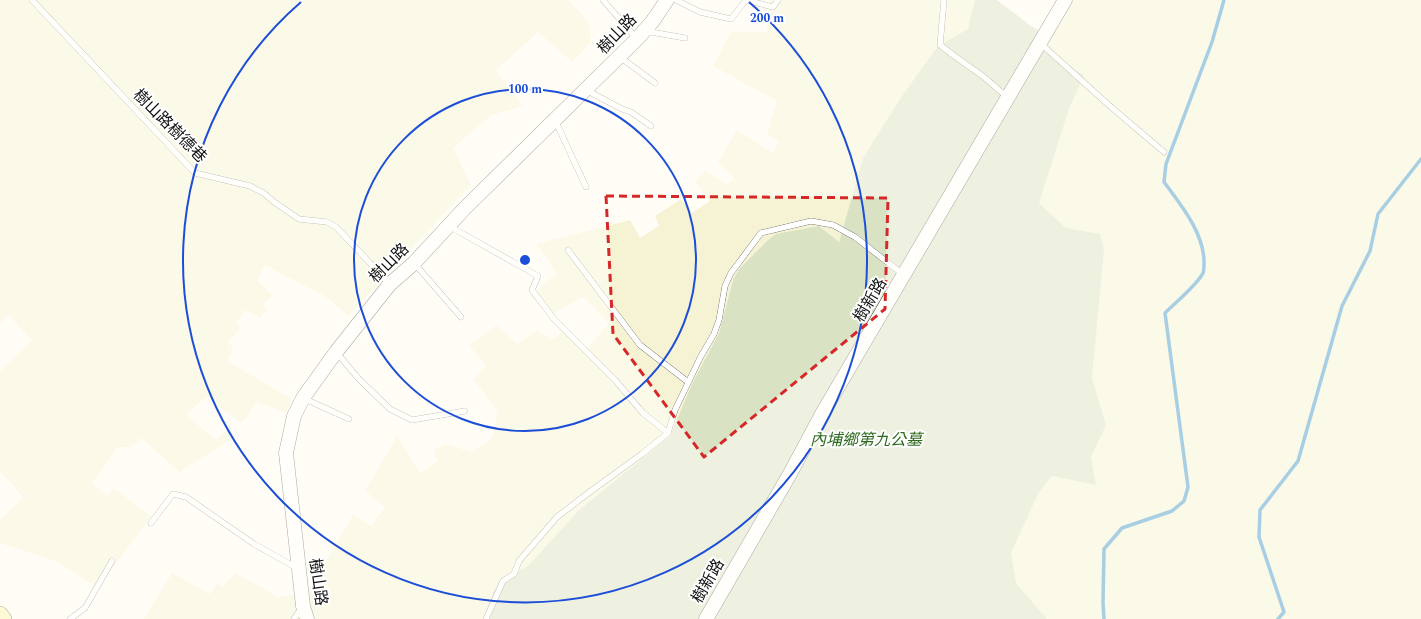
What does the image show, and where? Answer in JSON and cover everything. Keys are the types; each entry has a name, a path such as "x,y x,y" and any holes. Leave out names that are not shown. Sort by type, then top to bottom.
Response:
{"main road":[{"path":"0,614 4,619"}],"street":[{"name":"樹山路","path":"305,613 286,453 294,416 303,398 336,352 390,284 414,263 449,226 641,35 667,0"},
{"name":"樹新路","path":"706,619 791,472 822,414 905,276 1065,0"}],"lane":[{"name":"樹山路樹德巷","path":"32,0 195,173 250,186 265,194 299,219 328,222 336,226 390,284"},
{"path":"603,0 641,35 685,38"},
{"path":"676,0 700,12 731,19 746,0 773,7 778,0"},
{"path":"944,0 940,45 953,56 984,77 1008,97"},
{"path":"1040,43 1164,152"},
{"path":"620,56 655,83"},
{"path":"586,90 631,112 651,126"},
{"path":"555,120 586,187"},
{"path":"486,619 503,581 514,574 519,561 557,517 642,454 668,432 688,382 714,334 719,320 725,286 730,273 761,233 811,221 833,225 854,237 905,276"},
{"path":"449,226 538,276 532,290 554,319 615,380 643,413 668,432"},
{"path":"568,250 640,345 688,382"},
{"path":"414,263 462,317"},
{"path":"336,352 359,379 390,409 412,420 465,411"},
{"path":"303,398 349,419"},
{"path":"151,523 173,494 186,497 254,544 299,568"},
{"path":"70,619 85,608 112,561"},
{"path":"294,619 305,613"}],"highlighted area":[{"path":"606,196 888,198 885,309 704,457 613,334"}],"shaded area":[{"path":"0,0 569,0 589,23 591,42 572,62 538,32 496,70 523,106 491,115 453,148 471,185 348,316 328,298 265,265 257,280 272,295 263,304 267,310 260,318 245,310 236,323 240,328 228,343 233,348 227,361 292,399 286,413 257,402 242,423 205,397 186,415 216,440 229,428 235,437 179,472 142,438 130,447 118,447 92,483 107,496 114,488 151,516 98,588 58,562 0,543 0,521 23,497 0,471 0,371 32,341 9,315 0,323"},
{"path":"769,0 975,0 968,29 938,47 900,99 863,158 839,242 768,240 739,269 733,280 719,333 692,384 670,436 579,510 528,566 513,575 484,619 144,619 172,573 210,594 217,584 222,587 236,573 278,597 307,593 353,515 371,526 385,507 365,491 397,436 420,473 438,461 433,449 447,445 472,452 492,438 498,412 473,379 486,366 469,345 497,325 517,344 536,331 554,339 563,331 587,349 609,323 583,297 551,315 530,297 557,273 536,244 630,220 640,238 659,226 655,216 681,199 692,213 710,201 695,181 706,171 726,184 735,179 718,162 737,130 773,153 779,141 767,134 777,101 713,66 731,32 767,32"},
{"path":"1073,0 1421,0 1421,619 1047,619 1016,583 1011,553 1038,494 1053,476 1096,485 1091,457 1106,425 1092,378 1104,250 1100,235 1066,228 1039,203 1069,109 1084,75 1042,50"}],"green space":[{"name":"內埔鄉第九公墓","path":"975,0 997,0 1031,26 1049,37 1042,50 1084,75 1069,109 1039,203 1066,228 1100,234 1104,250 1092,378 1106,425 1091,457 1096,485 1052,476 1038,494 1011,553 1016,583 1047,619 484,619 494,590 501,581 528,566 579,510 670,436 692,384 719,333 733,280 739,269 776,234 819,226 839,242 863,158 900,99 938,46 968,29"}],"waterway":[{"path":"1104,619 1104,549 1122,528 1172,511 1184,501 1188,487 1165,313 1200,278 1204,270 1204,264 1201,242 1191,220 1164,182 1166,164 1212,42 1224,0"},
{"path":"1278,619 1284,612 1259,537 1260,510 1298,461 1342,306 1370,251 1378,214 1421,159"}]}
